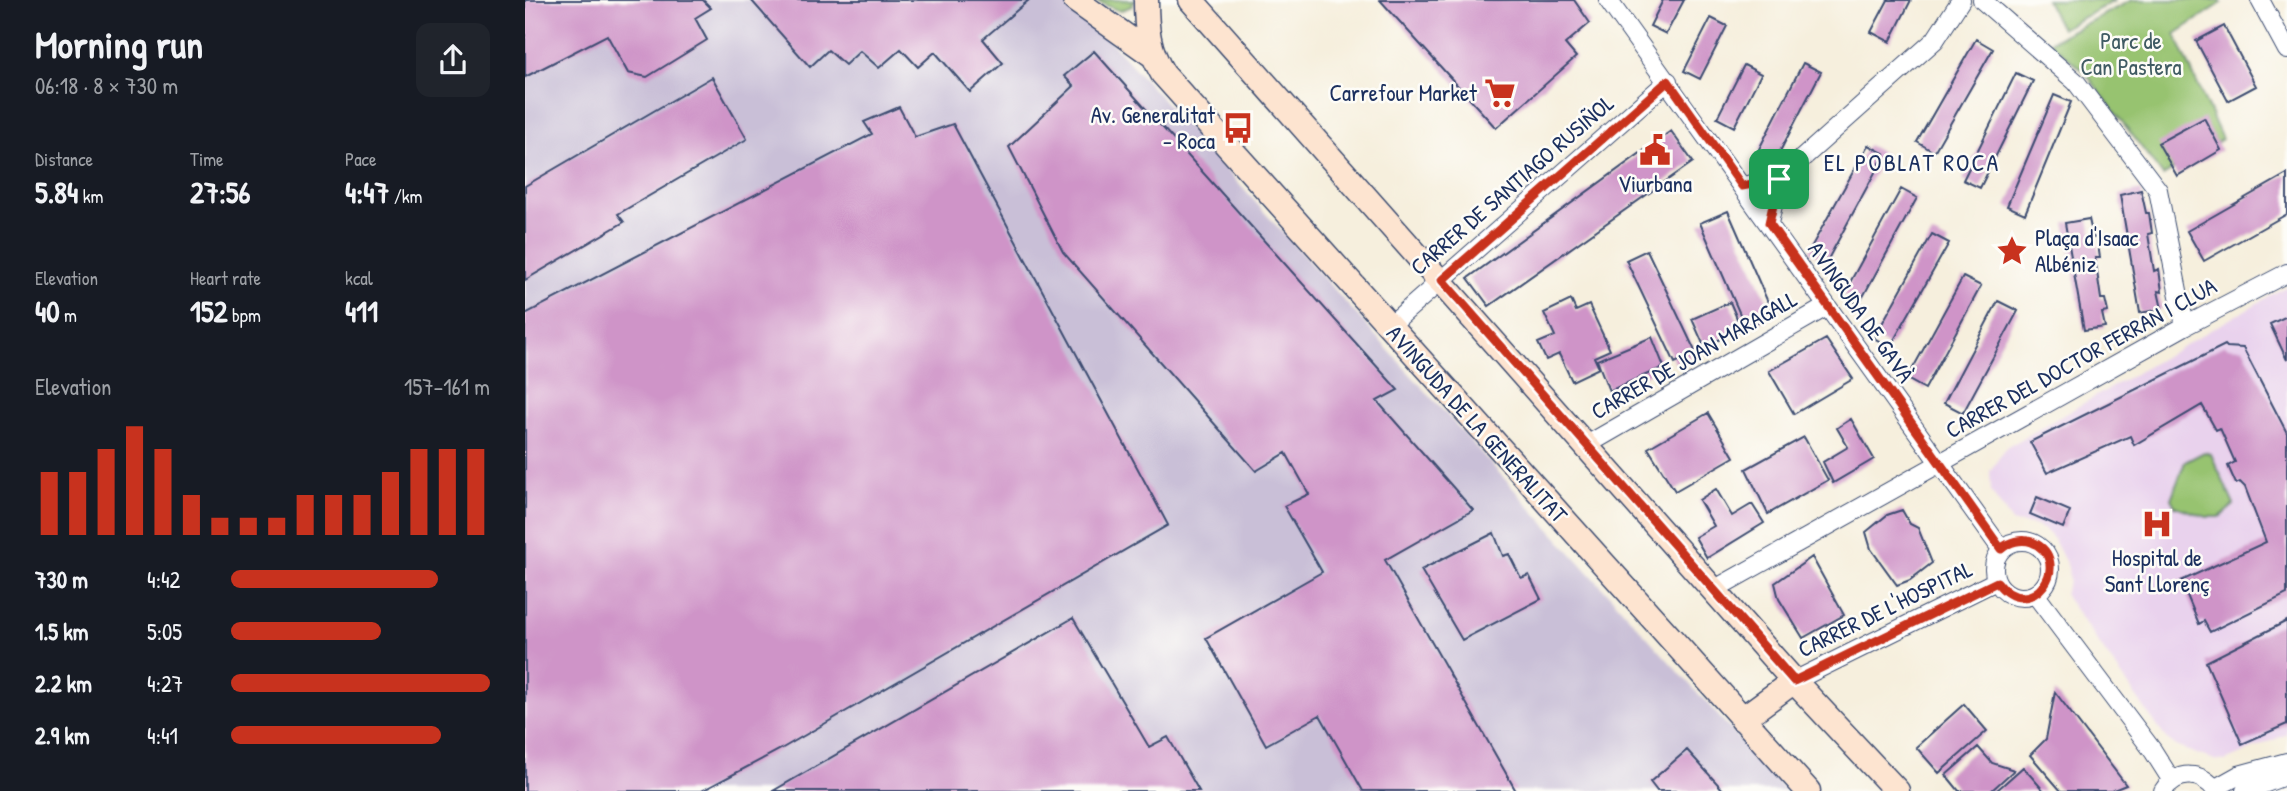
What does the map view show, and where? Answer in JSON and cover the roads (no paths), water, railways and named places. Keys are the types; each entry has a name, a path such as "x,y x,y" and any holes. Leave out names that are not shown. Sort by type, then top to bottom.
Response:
{"street":[{"path":"1075,0 1151,54"},
{"path":"1097,17 1121,21 1137,14 1145,0"},
{"path":"1145,0 1151,54"},
{"path":"1191,0 1442,280 1794,681 1897,791"},
{"name":"AVINGUDA DE GAVÀ","path":"1608,0 2001,549"},
{"path":"1742,186 1779,179 1935,40 1961,0"},
{"path":"1982,0 2075,82 2158,190 2185,326"},
{"path":"2260,0 2280,18 2287,50"},
{"name":"AVINGUDA DE LA GENERALITAT","path":"1151,54 1190,105 1808,791"},
{"name":"CARRER DE SANTIAGO RUSIÑOL","path":"1388,327 1668,81"},
{"path":"1769,223 1779,179"},
{"name":"CARRER DEL DOCTOR FERRAN I CLUA","path":"1715,589 2185,326 2287,273"},
{"name":"CARRER DE JOAN MARAGALL","path":"1585,446 1826,307"},
{"path":"2026,540 2046,553 2050,568 2049,578 2035,594 2017,597 2008,594 1997,582 1994,563 2001,549 2016,541 2026,540"},
{"name":"CARRER DE L'HOSPITAL","path":"1794,681 1997,582"},
{"path":"2035,594 2153,751 2167,786 2180,776 2199,777 2215,790 2239,775 2287,762"},
{"path":"1742,719 1794,681"},
{"path":"2245,791 2287,775"}],"place":[{"name":"Carrefour Market","path":"1500,93"},
{"name":"Av. Generalitat - Roca","path":"1238,128"},
{"name":"Viurbana","path":"1655,150"},
{"name":"Plaça d'Isaac Albéniz","path":"2012,251"},
{"name":"Hospital de Sant Llorenç","path":"2157,524"}],"district":[{"name":"EL POBLAT ROCA","path":"1912,163"}],"park label":[{"name":"Parc de Can Pastera","path":"2131,54"}]}
